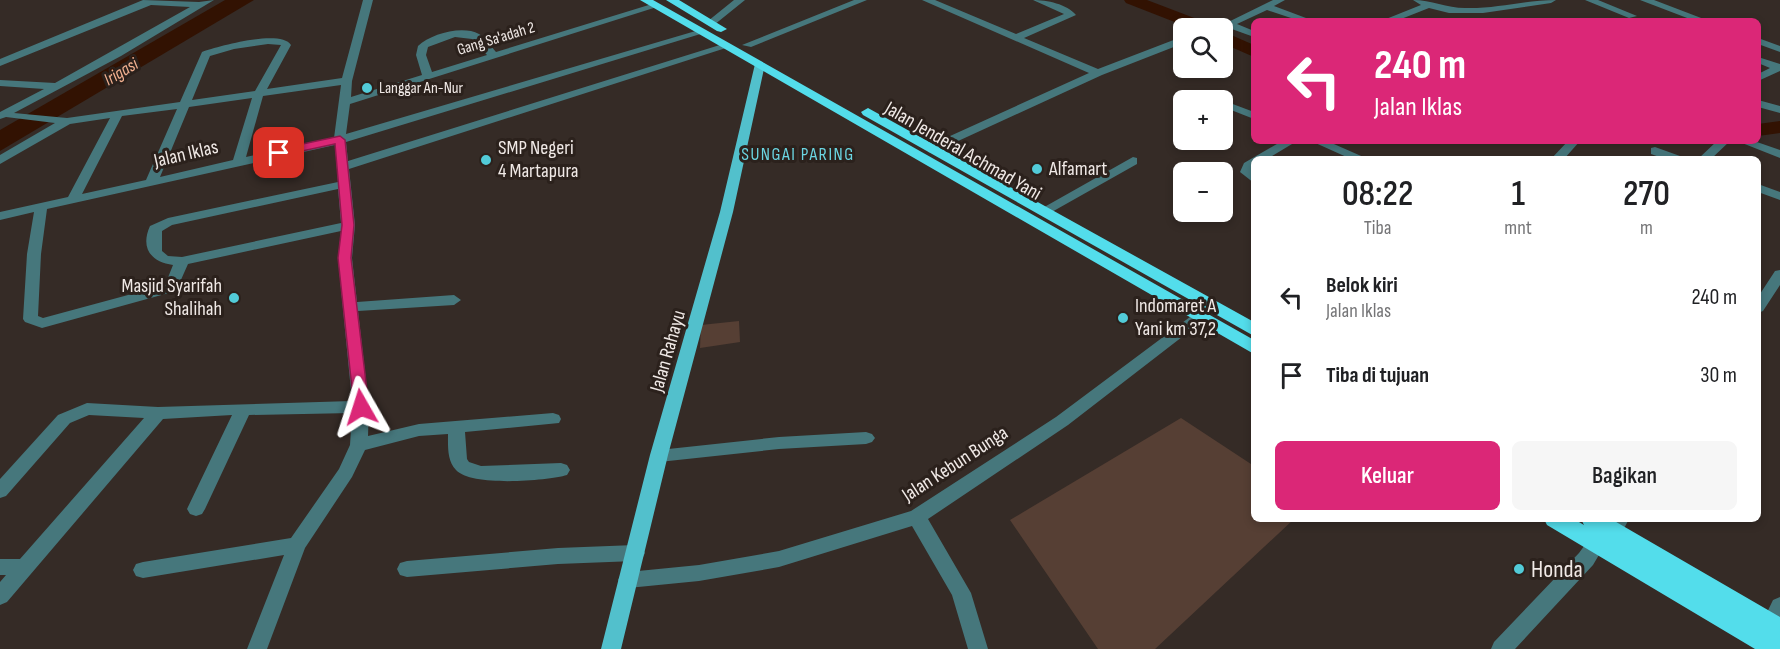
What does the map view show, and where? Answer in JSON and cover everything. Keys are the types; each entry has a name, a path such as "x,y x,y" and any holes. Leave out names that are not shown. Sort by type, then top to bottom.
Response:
{"highway":[{"name":"Jalan Jenderal Achmad Yani","path":"671,0 727,46 932,149 1045,210 1251,328"},
{"name":"Jalan Jenderal Achmad Yani","path":"650,3 747,45 845,106"},
{"name":"Jalan Jenderal Achmad Yani","path":"868,118 1251,346"},
{"path":"1569,522 1610,531 1777,621"},
{"path":"1596,522 1777,649"}],"main road":[{"name":"Jalan Rahayu","path":"611,649 659,456 739,168 760,64"}],"street":[{"path":"135,0 205,4"},
{"path":"256,649 297,545 346,472 359,444 361,407 345,258 348,225 340,140 347,81 368,0"},
{"path":"707,28 740,0"},
{"path":"747,45 862,0"},
{"path":"927,0 1098,73"},
{"path":"943,7 961,0"},
{"path":"1016,38 1071,15 1038,0"},
{"path":"1233,23 1280,0"},
{"path":"1444,10 1484,9 1551,0"},
{"path":"1590,0 1632,16"},
{"path":"1645,0 1696,18"},
{"path":"0,63 152,1"},
{"path":"1396,18 1412,13 1422,2 1467,18"},
{"name":"Gang Sa'adah 2","path":"345,102 650,3"},
{"path":"9,116 205,4"},
{"path":"1268,8 1300,18"},
{"name":"Jalan Iklas","path":"0,216 340,140 641,51 707,28"},
{"path":"1233,29 1251,33"},
{"path":"428,76 421,55 423,46 432,41 471,34 476,36 493,55"},
{"path":"152,182 183,105 207,54 220,49 274,41 285,43 286,45 258,94 239,162"},
{"path":"1761,42 1780,49"},
{"path":"932,149 1098,73 1173,43"},
{"path":"343,166 727,46"},
{"path":"641,51 664,66"},
{"path":"1761,61 1780,67"},
{"path":"1761,76 1780,67"},
{"path":"9,116 64,121 347,81"},
{"path":"0,82 61,87"},
{"path":"1761,99 1769,93"},
{"path":"1761,102 1780,110"},
{"path":"1233,107 1251,115"},
{"path":"73,199 118,114"},
{"path":"0,160 64,121"},
{"path":"1264,156 1286,144"},
{"path":"1324,144 1354,156"},
{"path":"1560,156 1571,144"},
{"path":"1707,156 1721,144"},
{"path":"1752,144 1780,154"},
{"path":"1655,151 1668,156"},
{"path":"1045,210 1133,161"},
{"path":"1251,164 1246,172 1251,176"},
{"path":"344,184 252,202 159,225 155,229 154,252 158,258 182,261 348,225"},
{"path":"1761,190 1780,196"},
{"path":"41,206 34,254 30,319 34,322 42,323 171,288 182,261"},
{"path":"1761,278 1777,279"},
{"path":"1761,303 1777,279"},
{"path":"349,307 454,300"},
{"name":"Jalan Kebun Bunga","path":"628,580 699,573 779,559 917,517 1062,421 1199,317"},
{"path":"0,491 64,419 87,409 158,413 243,408 361,407"},
{"path":"196,509 243,408"},
{"path":"0,596 158,413"},
{"path":"359,444 401,433 456,426 553,419"},
{"path":"456,426 460,461 469,471 491,473 561,470"},
{"path":"659,456 779,443 866,438"},
{"path":"917,517 961,593 978,649"},
{"path":"1502,649 1610,531"},
{"path":"143,570 297,545"},
{"path":"407,569 635,552"},
{"path":"0,567 24,567"}],"shaded area":[{"path":"739,321 740,342 700,348 701,325"},
{"path":"1181,418 1251,464 1251,522 1291,522 1155,649 1098,649 1010,520"}],"water":[{"name":"Irigasi","path":"225,0 254,0 0,151 0,130"}],"waterway":[{"path":"1132,0 1178,18"},
{"path":"1233,42 1251,50"},
{"path":"1761,130 1780,127"}],"place":[{"name":"Langgar An-Nur","path":"367,88"},
{"name":"SMP Negeri 4 Martapura","path":"486,160"},
{"name":"Alfamart","path":"1037,169"},
{"name":"Masjid Syarifah Shalihah","path":"234,298"},
{"name":"Indomaret A Yani km 37,2","path":"1123,318"},
{"name":"Honda","path":"1519,569"}],"district":[{"name":"SUNGAI PARING","path":"798,154"}],"route":[{"path":"279,153 340,140 348,225 345,258 361,407"}]}
